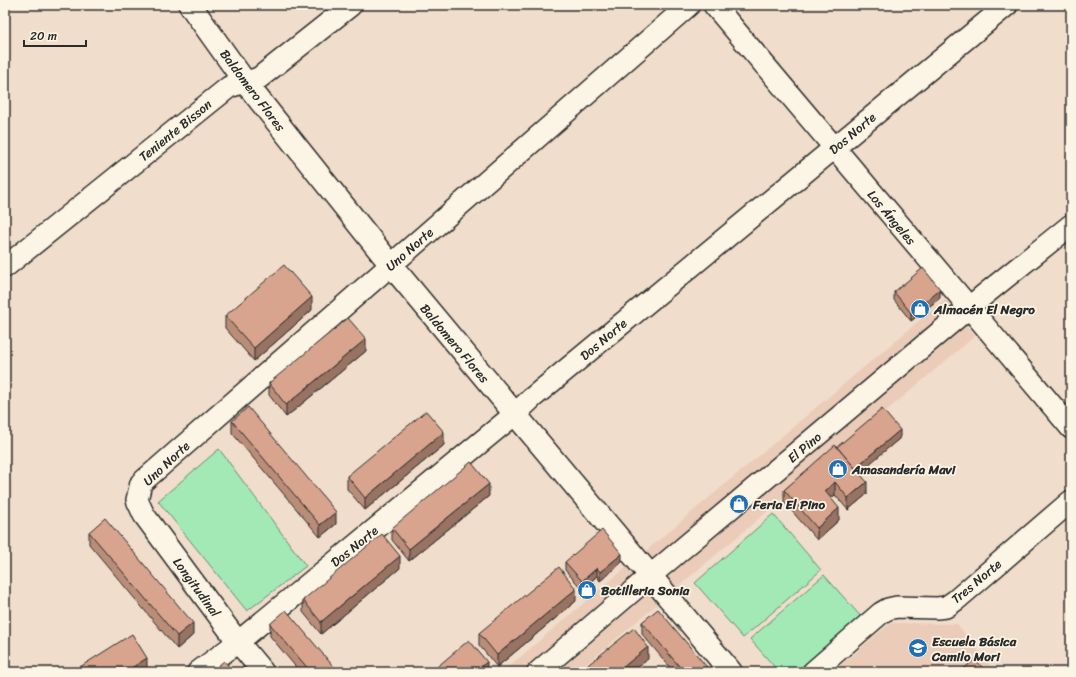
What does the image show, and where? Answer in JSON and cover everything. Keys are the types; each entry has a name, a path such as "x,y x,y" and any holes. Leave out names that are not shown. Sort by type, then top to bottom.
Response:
{"street":[{"name":"Baldomero Flores","path":"190,5 245,82 391,265 731,672"},
{"name":"Teniente Bisson","path":"5,267 229,87 259,78 351,5"},
{"name":"Uno Norte","path":"137,500 142,483 689,5"},
{"name":"Los Ángeles","path":"714,5 1071,428"},
{"name":"Dos Norte","path":"198,672 238,642 515,414 539,392 1007,5"},
{"name":"El Pino","path":"538,672 650,576 1071,224"},
{"name":"Longitudinal","path":"137,500 144,515 238,642 263,672"},
{"name":"Tres Norte","path":"813,672 881,613 888,609 897,607 946,607 1071,501"}],"shaded area":[{"name":"Feria El Pino","path":"945,299 975,336 577,672 502,672"},
{"name":"Escuela Básica Camilo Mori","path":"890,623 957,624 995,672 833,672"}],"green space":[{"path":"219,449 306,566 247,611 158,501"},
{"path":"773,514 821,570 743,638 695,583"},
{"path":"824,575 863,619 801,672 779,672 750,639"}],"building":[{"path":"284,265 312,297 254,348 225,316"},
{"path":"923,268 940,289 911,313 894,292"},
{"path":"348,318 366,339 286,405 269,383"},
{"path":"248,407 336,512 320,525 232,421"},
{"path":"882,409 900,430 855,468 837,447"},
{"path":"426,411 444,432 365,498 347,476"},
{"path":"835,445 867,482 848,498 835,482 825,491 839,508 817,528 784,490"},
{"path":"471,462 489,484 409,549 392,528"},
{"path":"105,518 193,623 177,636 89,532"},
{"path":"602,530 622,554 600,572 597,568 582,581 565,562"},
{"path":"382,534 400,556 321,622 303,600"},
{"path":"559,567 576,589 497,655 479,633"},
{"path":"658,609 711,672 684,672 642,622"},
{"path":"286,610 338,672 311,672 270,624"},
{"path":"634,628 648,647 617,672 579,672"},
{"path":"132,634 147,658 125,672 72,672"},
{"path":"469,640 487,662 474,672 431,672"},
{"path":"975,659 986,672 960,672"},
{"path":"224,661 234,672 211,672"}],"place":[{"name":"Almacén El Negro","path":"920,309"},
{"name":"Amasandería Mavi","path":"838,469"},
{"name":"Feria El Pino","path":"739,504"},
{"name":"Botilleria Sonia","path":"587,590"},
{"name":"Escuela Básica Camilo Mori","path":"918,648"}]}
